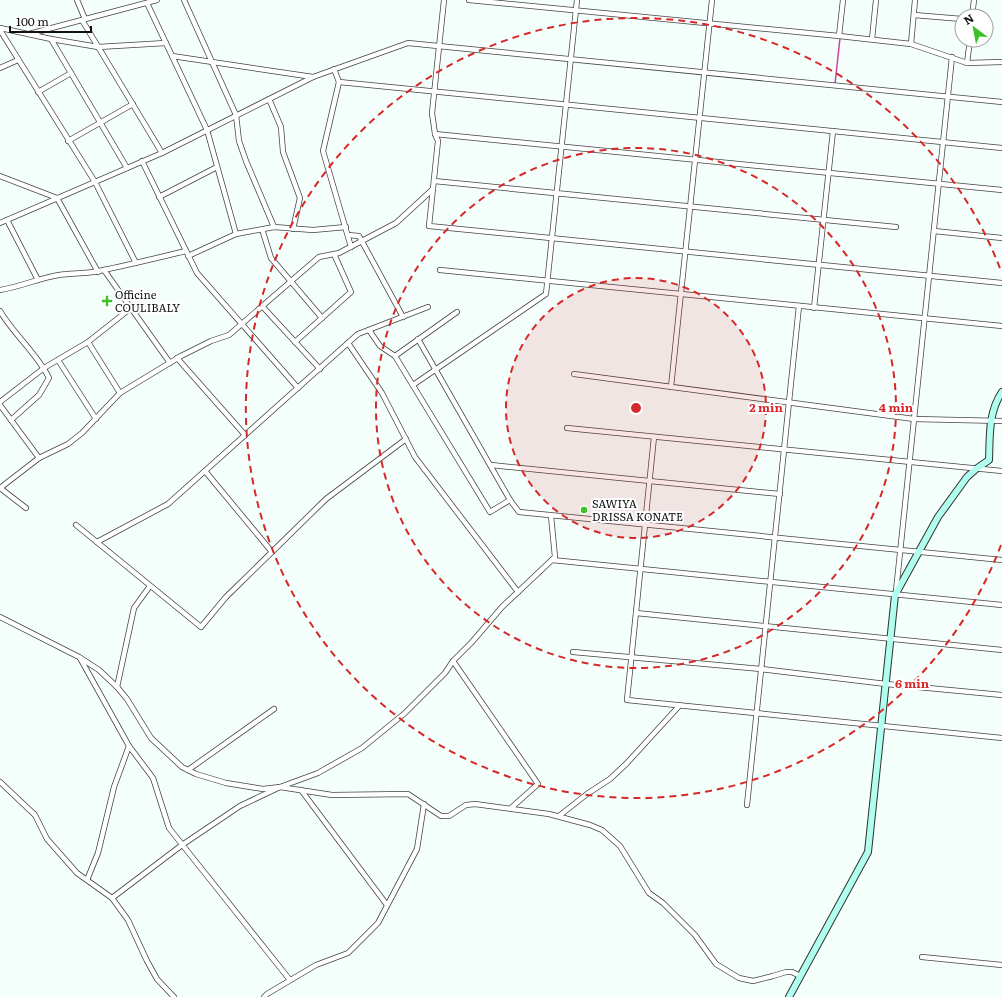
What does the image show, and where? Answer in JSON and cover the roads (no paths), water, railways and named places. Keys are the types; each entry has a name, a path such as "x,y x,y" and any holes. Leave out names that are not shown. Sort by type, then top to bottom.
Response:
{"street":[{"path":"77,0 84,20 98,47 162,152"},
{"path":"29,34 157,0"},
{"path":"184,0 236,115 241,148 274,227"},
{"path":"444,0 432,113 435,134 438,141 429,226 1002,283"},
{"path":"469,0 872,39 911,44 967,63 1002,62"},
{"path":"413,385 546,294 577,0"},
{"path":"671,387 712,0"},
{"path":"839,36 843,0"},
{"path":"872,39 876,0"},
{"path":"911,44 915,0"},
{"path":"147,3 207,130 236,234"},
{"path":"914,15 954,18"},
{"path":"0,29 29,34 51,40 98,47 166,43"},
{"path":"0,29 68,141 95,182 136,263"},
{"path":"51,40 127,168"},
{"path":"0,223 162,152 313,77 408,43 1002,102"},
{"path":"967,63 969,48"},
{"path":"172,56 313,77"},
{"path":"789,997 868,852 952,57"},
{"path":"0,68 18,60"},
{"path":"334,69 339,82 323,151 352,247"},
{"path":"38,92 71,73"},
{"path":"339,82 1002,148"},
{"path":"269,99 281,127 283,152 300,198 293,229"},
{"path":"68,141 133,104"},
{"path":"814,308 833,131"},
{"path":"435,134 1002,190"},
{"path":"142,161 197,273 298,388"},
{"path":"159,197 217,167"},
{"path":"0,176 57,198 98,272"},
{"path":"434,182 896,227"},
{"path":"26,508 0,488 39,458 68,444 82,433 120,393 177,358 210,342 229,335 319,257 334,254 352,247 396,223 433,189"},
{"path":"7,220 38,280"},
{"path":"0,290 18,287 38,280 60,275 77,275 98,272 187,253 236,234 262,229 274,227 313,230 346,227"},
{"path":"262,229 271,258 322,318"},
{"path":"934,231 1002,238"},
{"path":"348,235 359,236 403,317"},
{"path":"295,342 351,292 334,254"},
{"path":"104,270 170,363"},
{"path":"440,270 1002,326"},
{"path":"262,306 320,369"},
{"path":"747,805 800,306"},
{"path":"97,542 168,504 358,334 428,307"},
{"path":"39,458 0,403 44,368 88,342 132,308"},
{"path":"0,310 10,327 44,368 49,378 39,395 11,420"},
{"path":"395,356 458,312"},
{"path":"369,330 380,346 395,356 490,512 510,500"},
{"path":"418,339 510,500 519,512 1002,560"},
{"path":"88,342 120,393"},
{"path":"348,343 382,393 415,457 518,592"},
{"path":"177,358 245,435"},
{"path":"58,360 96,419"},
{"path":"574,374 914,419 1002,421"},
{"path":"895,594 938,517 967,477 989,460 990,421 998,398 1002,392"},
{"path":"567,428 1002,471"},
{"path":"654,437 627,700 1002,738"},
{"path":"76,525 201,627 226,598 326,499 406,439"},
{"path":"491,466 780,494"},
{"path":"205,471 272,552"},
{"path":"112,898 182,845 240,806 280,787 318,773 362,748 405,713 445,673 502,607 556,557 551,516"},
{"path":"552,560 1002,605"},
{"path":"117,687 134,608 150,586"},
{"path":"636,613 1002,650"},
{"path":"0,617 79,657 99,670 127,699 151,738 182,767 196,774 226,783 263,789 280,787 332,795 408,794 441,816 449,816 466,805 475,804 559,816 590,825 602,830 614,839 650,893 663,903 694,936 716,964 739,978 753,981 786,972 792,972 800,976"},
{"path":"572,652 761,669 886,684 1002,695"},
{"path":"79,657 129,746 153,778 169,828 290,980"},
{"path":"453,662 538,784 510,808"},
{"path":"559,816 587,794 610,779 680,706"},
{"path":"188,770 274,709"},
{"path":"87,880 98,853 114,787 129,746"},
{"path":"0,782 35,815 48,839 77,873 112,898 128,920 146,961 157,979 174,997"},
{"path":"301,790 388,905"},
{"path":"264,997 316,965 348,953 378,923 417,849 424,804"},
{"path":"922,957 1002,965"}],"waterway":[{"path":"835,84 840,38"}],"place":[{"name":"Officine COULIBALY","path":"107,301"},
{"name":"SAWIYA DRISSA KONATE","path":"584,510"}]}
